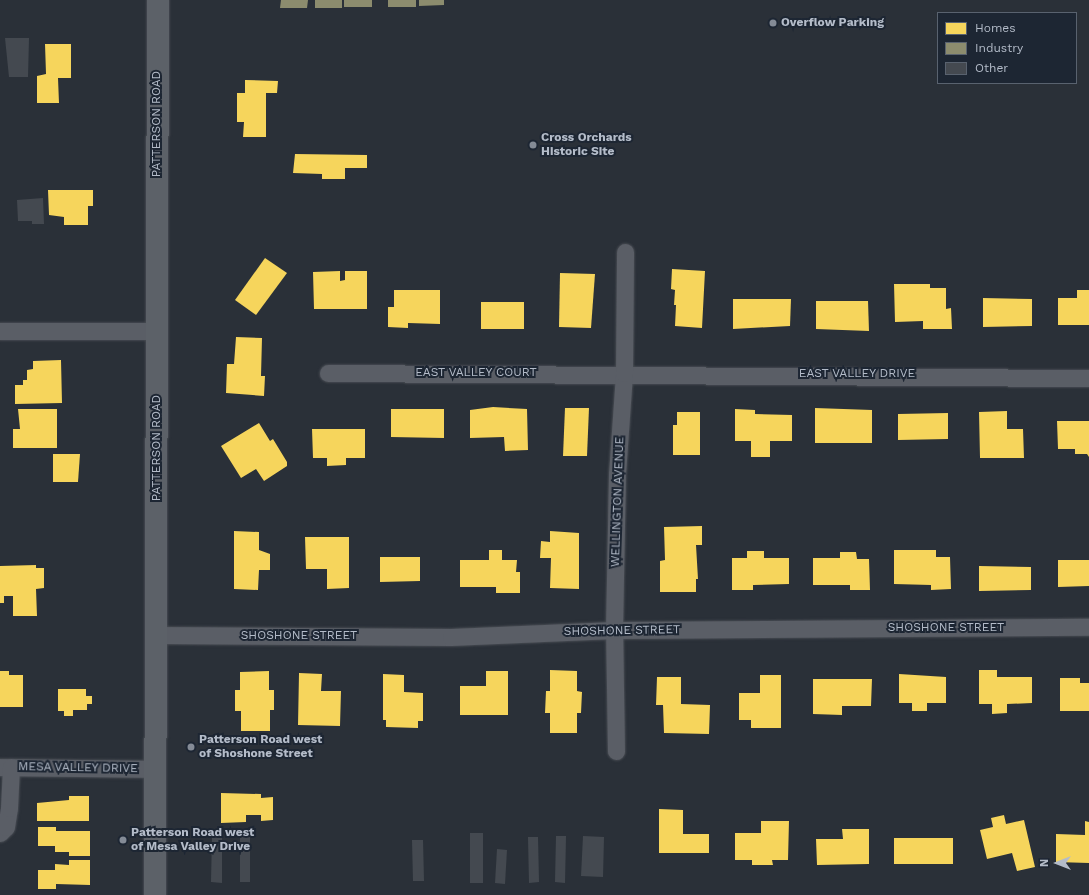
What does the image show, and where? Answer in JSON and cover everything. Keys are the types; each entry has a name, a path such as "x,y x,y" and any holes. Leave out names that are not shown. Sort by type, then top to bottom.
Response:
{"main road":[{"name":"PATTERSON ROAD","path":"156,895 158,0"}],"street":[{"name":"WELLINGTON AVENUE","path":"616,751 614,630 617,474 624,373 625,252"},
{"path":"0,331 157,331"},
{"name":"EAST VALLEY COURT","path":"328,373 624,373"},
{"name":"EAST VALLEY DRIVE","path":"624,373 1089,378"},
{"name":"SHOSHONE STREET","path":"156,635 451,637 614,630 1089,627"},
{"path":"0,833 6,827 9,808 5,767"},
{"name":"MESA VALLEY DRIVE","path":"5,767 156,769"}],"building: Homes":[{"path":"45,44 71,44 71,78 58,78 59,103 37,103 37,76 46,74"},
{"path":"245,80 278,81 277,93 266,93 266,137 243,137 244,122 237,122 237,93 245,93"},
{"path":"295,154 367,155 367,168 345,168 345,179 322,179 322,174 293,173"},
{"path":"48,190 93,190 93,206 88,206 88,225 64,225 64,217 49,215"},
{"path":"265,258 287,273 256,315 235,300"},
{"path":"672,269 705,271 702,328 675,326 676,305 674,305 675,290 671,289"},
{"path":"340,271 340,281 345,280 345,271 367,271 367,309 314,309 313,272"},
{"path":"560,273 595,274 591,328 559,327"},
{"path":"894,284 930,284 930,288 946,288 946,309 951,308 952,329 923,329 923,321 895,322"},
{"path":"394,290 440,290 440,324 408,323 408,328 388,327 388,307 394,307"},
{"path":"1077,290 1089,290 1089,325 1058,325 1058,298 1077,298"},
{"path":"983,298 1032,299 1032,326 983,327"},
{"path":"733,299 791,299 790,326 733,329"},
{"path":"816,301 868,301 869,331 816,329"},
{"path":"481,302 524,302 524,329 481,329"},
{"path":"236,337 262,338 261,376 265,376 264,396 226,393 227,364 234,364"},
{"path":"61,360 62,403 15,404 15,385 23,385 23,380 27,380 27,370 33,369 33,361"},
{"path":"493,407 527,409 528,450 505,451 504,437 470,438 470,410"},
{"path":"565,408 589,408 587,456 563,456"},
{"path":"815,408 872,410 872,443 815,443"},
{"path":"18,409 57,409 57,448 13,448 13,429 20,429"},
{"path":"391,409 444,409 444,438 391,437"},
{"path":"735,409 755,410 755,414 792,415 792,441 770,441 770,457 751,457 751,441 735,441"},
{"path":"1007,411 1007,429 1023,429 1024,458 980,458 979,412"},
{"path":"677,412 700,412 700,455 673,455 673,425 677,425"},
{"path":"948,413 948,439 898,440 898,414"},
{"path":"1057,421 1089,421 1089,457 1087,454 1075,454 1075,449 1058,449"},
{"path":"259,423 270,441 273,439 287,462 287,466 264,481 256,469 241,478 221,446"},
{"path":"312,429 365,429 365,458 346,458 346,465 327,466 327,458 313,458"},
{"path":"53,454 80,454 78,482 53,482"},
{"path":"702,526 702,545 696,545 698,579 696,579 696,592 660,592 660,561 665,560 664,527"},
{"path":"234,531 259,532 259,550 270,554 270,570 259,570 258,590 234,589"},
{"path":"550,531 579,533 579,589 550,588 551,558 540,558 541,541 550,542"},
{"path":"305,537 349,537 349,588 327,589 327,569 306,569"},
{"path":"489,550 502,550 502,560 517,560 516,572 520,572 520,593 496,593 496,587 460,587 460,560 489,560"},
{"path":"894,550 936,550 936,557 950,557 951,589 931,590 931,585 894,584"},
{"path":"747,551 764,551 764,558 789,558 789,584 753,585 753,590 732,590 732,558 747,558"},
{"path":"840,552 856,552 857,559 869,559 870,590 850,590 850,585 813,585 813,558 840,558"},
{"path":"380,557 420,557 420,581 380,582"},
{"path":"1058,560 1089,560 1089,586 1058,587"},
{"path":"36,565 36,568 44,568 44,588 36,589 37,616 13,616 13,596 4,596 4,603 0,603 0,566"},
{"path":"979,566 1031,567 1031,590 979,591"},
{"path":"550,670 577,671 577,691 582,692 581,713 577,713 577,733 550,733 550,713 545,713 546,691 550,691"},
{"path":"979,670 997,670 997,677 1032,677 1032,703 1007,704 1007,713 992,714 992,704 979,704"},
{"path":"0,671 9,671 9,675 23,675 23,707 0,707"},
{"path":"269,671 269,690 274,690 274,710 270,710 270,731 241,731 241,711 235,711 235,690 240,690 240,672"},
{"path":"486,671 508,671 508,715 460,715 460,686 486,686"},
{"path":"299,673 322,674 321,691 341,691 340,726 298,725"},
{"path":"383,674 404,675 404,692 423,693 423,721 418,721 418,728 386,727 386,720 383,720"},
{"path":"899,674 946,677 946,703 927,703 927,711 912,711 912,703 899,703"},
{"path":"760,675 781,675 781,728 751,728 751,720 739,720 739,693 760,693"},
{"path":"657,677 681,677 681,704 710,705 709,734 664,733 663,705 656,705"},
{"path":"1060,678 1080,678 1080,683 1089,683 1089,711 1060,711"},
{"path":"813,679 872,679 871,706 842,706 842,715 813,714"},
{"path":"58,689 86,689 86,696 92,696 92,704 87,704 87,710 73,710 73,716 64,716 64,711 58,711"},
{"path":"221,793 261,794 261,798 273,797 273,820 261,821 261,815 246,815 246,822 221,823"},
{"path":"69,796 89,796 89,821 37,821 37,803 69,800"},
{"path":"659,809 683,810 683,834 709,834 709,853 659,853"},
{"path":"1004,815 1006,824 1024,820 1035,867 1017,871 1012,853 987,859 980,830 993,827 991,818"},
{"path":"761,821 789,821 788,860 772,860 773,865 752,865 752,860 735,860 735,833 761,833"},
{"path":"1085,821 1089,822 1089,863 1056,862 1056,834 1085,835"},
{"path":"38,827 56,827 56,831 90,831 90,856 69,856 69,852 55,852 55,846 38,846"},
{"path":"842,829 869,829 869,864 817,865 816,839 843,839"},
{"path":"894,838 953,838 953,864 894,864"},
{"path":"69,860 90,860 90,885 56,884 56,889 38,889 38,870 55,870 55,864 69,865"}],"building: Industry":[{"path":"281,0 308,0 307,8 280,8"},
{"path":"315,0 342,0 342,8 315,8"},
{"path":"344,0 372,0 372,7 344,7"},
{"path":"388,0 416,0 416,7 388,7"},
{"path":"419,0 444,0 444,5 419,6"}],"building: Other":[{"path":"5,38 29,38 28,77 9,77"},
{"path":"43,198 44,224 32,224 32,221 18,221 17,200"},
{"path":"470,833 483,833 483,883 470,883"},
{"path":"212,836 222,836 222,883 211,882"},
{"path":"556,836 566,836 565,883 555,882"},
{"path":"583,836 604,837 603,877 581,876"},
{"path":"240,837 250,837 250,882 240,882"},
{"path":"528,837 538,837 539,882 529,883"},
{"path":"412,840 423,840 424,881 413,881"},
{"path":"497,849 507,850 505,884 495,883"}],"place":[{"name":"Overflow Parking","path":"773,23"},
{"name":"Cross Orchards Historic Site","path":"533,145"},
{"name":"Patterson Road west of Shoshone Street","path":"191,747"},
{"name":"Patterson Road west of Mesa Valley Drive","path":"123,840"}]}
